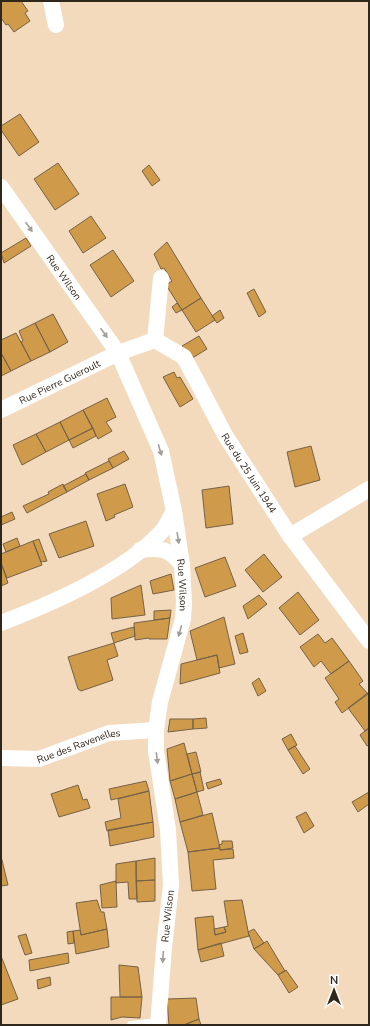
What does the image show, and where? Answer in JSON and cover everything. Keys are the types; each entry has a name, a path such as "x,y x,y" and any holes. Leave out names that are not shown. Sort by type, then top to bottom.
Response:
{"street":[{"path":"51,1 56,25"},
{"name":"Rue Wilson","path":"1,187 118,353 161,451 174,511 184,590 183,619 160,702 156,730 156,751 168,830 171,885 158,1023"},
{"path":"118,353 155,340 161,278"},
{"name":"Rue du 25 Juin 1944","path":"155,340 184,357 225,435 290,536 369,641"},
{"name":"Rue Pierre Gueroult","path":"1,410 118,353"},
{"path":"290,536 369,489"},
{"path":"1,623 34,610 104,576 140,550 164,529 174,511"},
{"path":"140,550 162,550 175,555 182,565"},
{"name":"Rue des Ravenelles","path":"1,758 39,759 109,733 156,730"}],"lane":[{"path":"131,1025 158,1023"}],"building":[{"path":"1,1 21,1 28,11 25,13 30,21 14,32 1,18"},
{"path":"20,114 39,142 19,156 1,130 1,126"},
{"path":"58,163 79,194 55,210 34,179"},
{"path":"149,165 160,180 152,186 142,171"},
{"path":"91,216 106,238 83,253 69,231"},
{"path":"26,238 31,246 4,263 1,253"},
{"path":"167,242 201,298 182,310 166,285 172,281 164,268 161,269 154,254"},
{"path":"113,250 134,281 111,297 90,265"},
{"path":"254,289 266,312 259,317 247,293"},
{"path":"201,298 215,320 196,332 182,310"},
{"path":"177,303 182,310 176,313 172,307"},
{"path":"220,310 224,318 217,323 212,316"},
{"path":"53,314 68,342 50,352 35,323"},
{"path":"35,323 50,352 31,361 21,342 23,341 19,331"},
{"path":"16,333 31,361 11,371 1,353 1,340"},
{"path":"199,336 207,349 194,357 187,357 182,346"},
{"path":"1,353 11,371 1,376"},
{"path":"174,372 177,378 180,377 193,399 180,407 163,377"},
{"path":"107,398 116,417 106,422 112,431 98,439 83,410"},
{"path":"83,410 93,428 69,440 60,422"},
{"path":"60,422 69,440 46,452 36,434"},
{"path":"93,428 96,436 73,448 69,440"},
{"path":"36,434 46,452 22,465 13,445"},
{"path":"311,446 320,480 295,487 287,452"},
{"path":"124,451 129,459 113,468 108,459"},
{"path":"109,461 113,468 89,480 85,473"},
{"path":"86,474 89,480 67,492 63,486"},
{"path":"63,484 67,492 27,513 23,506 49,494 48,492"},
{"path":"125,484 133,507 114,515 115,517 106,521 97,494"},
{"path":"229,486 233,524 206,528 202,490"},
{"path":"12,512 15,519 1,525 1,517"},
{"path":"86,521 94,546 59,558 49,534"},
{"path":"17,538 20,546 6,552 3,544"},
{"path":"39,539 47,561 41,562 33,541"},
{"path":"33,541 42,565 7,578 1,563 1,554"},
{"path":"264,554 282,577 263,592 245,570"},
{"path":"225,557 236,586 205,597 195,568"},
{"path":"1,563 8,583 1,586"},
{"path":"171,574 174,590 153,594 150,581"},
{"path":"141,585 145,615 112,619 111,598"},
{"path":"298,592 319,620 300,635 279,608"},
{"path":"259,595 267,604 248,619 243,606"},
{"path":"171,610 170,618 154,620 154,611"},
{"path":"224,617 235,664 219,668 217,655 197,660 190,631"},
{"path":"170,618 167,639 149,638 135,640 134,623"},
{"path":"134,627 135,636 114,643 111,633"},
{"path":"243,633 248,652 240,654 235,636"},
{"path":"318,634 325,643 332,638 349,661 331,674 321,661 314,667 300,647"},
{"path":"114,643 118,656 107,660 113,680 81,691 78,689 68,657"},
{"path":"217,655 220,673 180,684 181,664"},
{"path":"349,661 363,681 359,684 368,694 342,713 335,702 339,699 325,678"},
{"path":"259,678 266,691 258,696 252,683"},
{"path":"369,692 369,728 365,731 348,708"},
{"path":"206,718 207,728 193,729 193,719"},
{"path":"170,719 193,719 193,729 168,732"},
{"path":"369,728 369,745 367,746 360,735"},
{"path":"291,734 297,745 288,750 282,739"},
{"path":"184,743 192,774 170,781 167,749"},
{"path":"295,746 310,769 303,774 288,750"},
{"path":"196,752 201,772 192,774 187,754"},
{"path":"200,772 204,790 197,792 192,774"},
{"path":"192,774 197,792 175,799 170,781"},
{"path":"220,779 222,784 208,789 206,783"},
{"path":"146,781 149,791 111,800 109,789"},
{"path":"78,785 83,800 87,799 90,808 59,817 51,794"},
{"path":"149,791 153,822 107,831 105,822 121,818 118,799"},
{"path":"197,792 203,815 180,822 175,799"},
{"path":"369,792 369,804 358,812 352,802"},
{"path":"306,812 314,826 304,833 296,817"},
{"path":"212,813 220,848 188,852 180,822"},
{"path":"153,822 154,837 110,846 108,830"},
{"path":"222,841 232,841 233,848 220,850 219,845 222,844"},
{"path":"219,848 220,850 233,849 234,858 213,860 216,889 192,891 188,852"},
{"path":"1,856 8,885 1,886"},
{"path":"155,858 155,880 136,881 136,861"},
{"path":"136,861 137,899 129,899 128,882 116,883 116,864"},
{"path":"155,880 155,901 137,902 136,881"},
{"path":"116,881 117,907 102,908 100,885"},
{"path":"97,900 101,912 104,912 107,929 81,935 76,903"},
{"path":"242,900 249,936 198,950 195,918 213,916 215,935 226,932 224,927 228,926 224,901"},
{"path":"224,927 226,932 215,935 214,929"},
{"path":"107,929 109,947 76,954 73,931 80,930 81,935"},
{"path":"254,929 264,943 254,949 248,932"},
{"path":"73,931 74,943 68,944 67,932"},
{"path":"26,934 32,953 25,955 18,936"},
{"path":"267,941 285,971 278,975 254,949"},
{"path":"221,943 224,956 201,962 198,950"},
{"path":"68,953 69,963 30,971 29,960"},
{"path":"1,956 18,999 1,1005"},
{"path":"119,965 138,967 142,997 120,997"},
{"path":"286,970 298,987 289,993 278,975"},
{"path":"50,977 51,985 38,989 37,980"},
{"path":"111,997 142,997 140,1018 122,1017 111,1020"},
{"path":"196,998 199,1019 184,1025 169,1025 167,999"},
{"path":"199,1019 201,1025 184,1025"}]}
